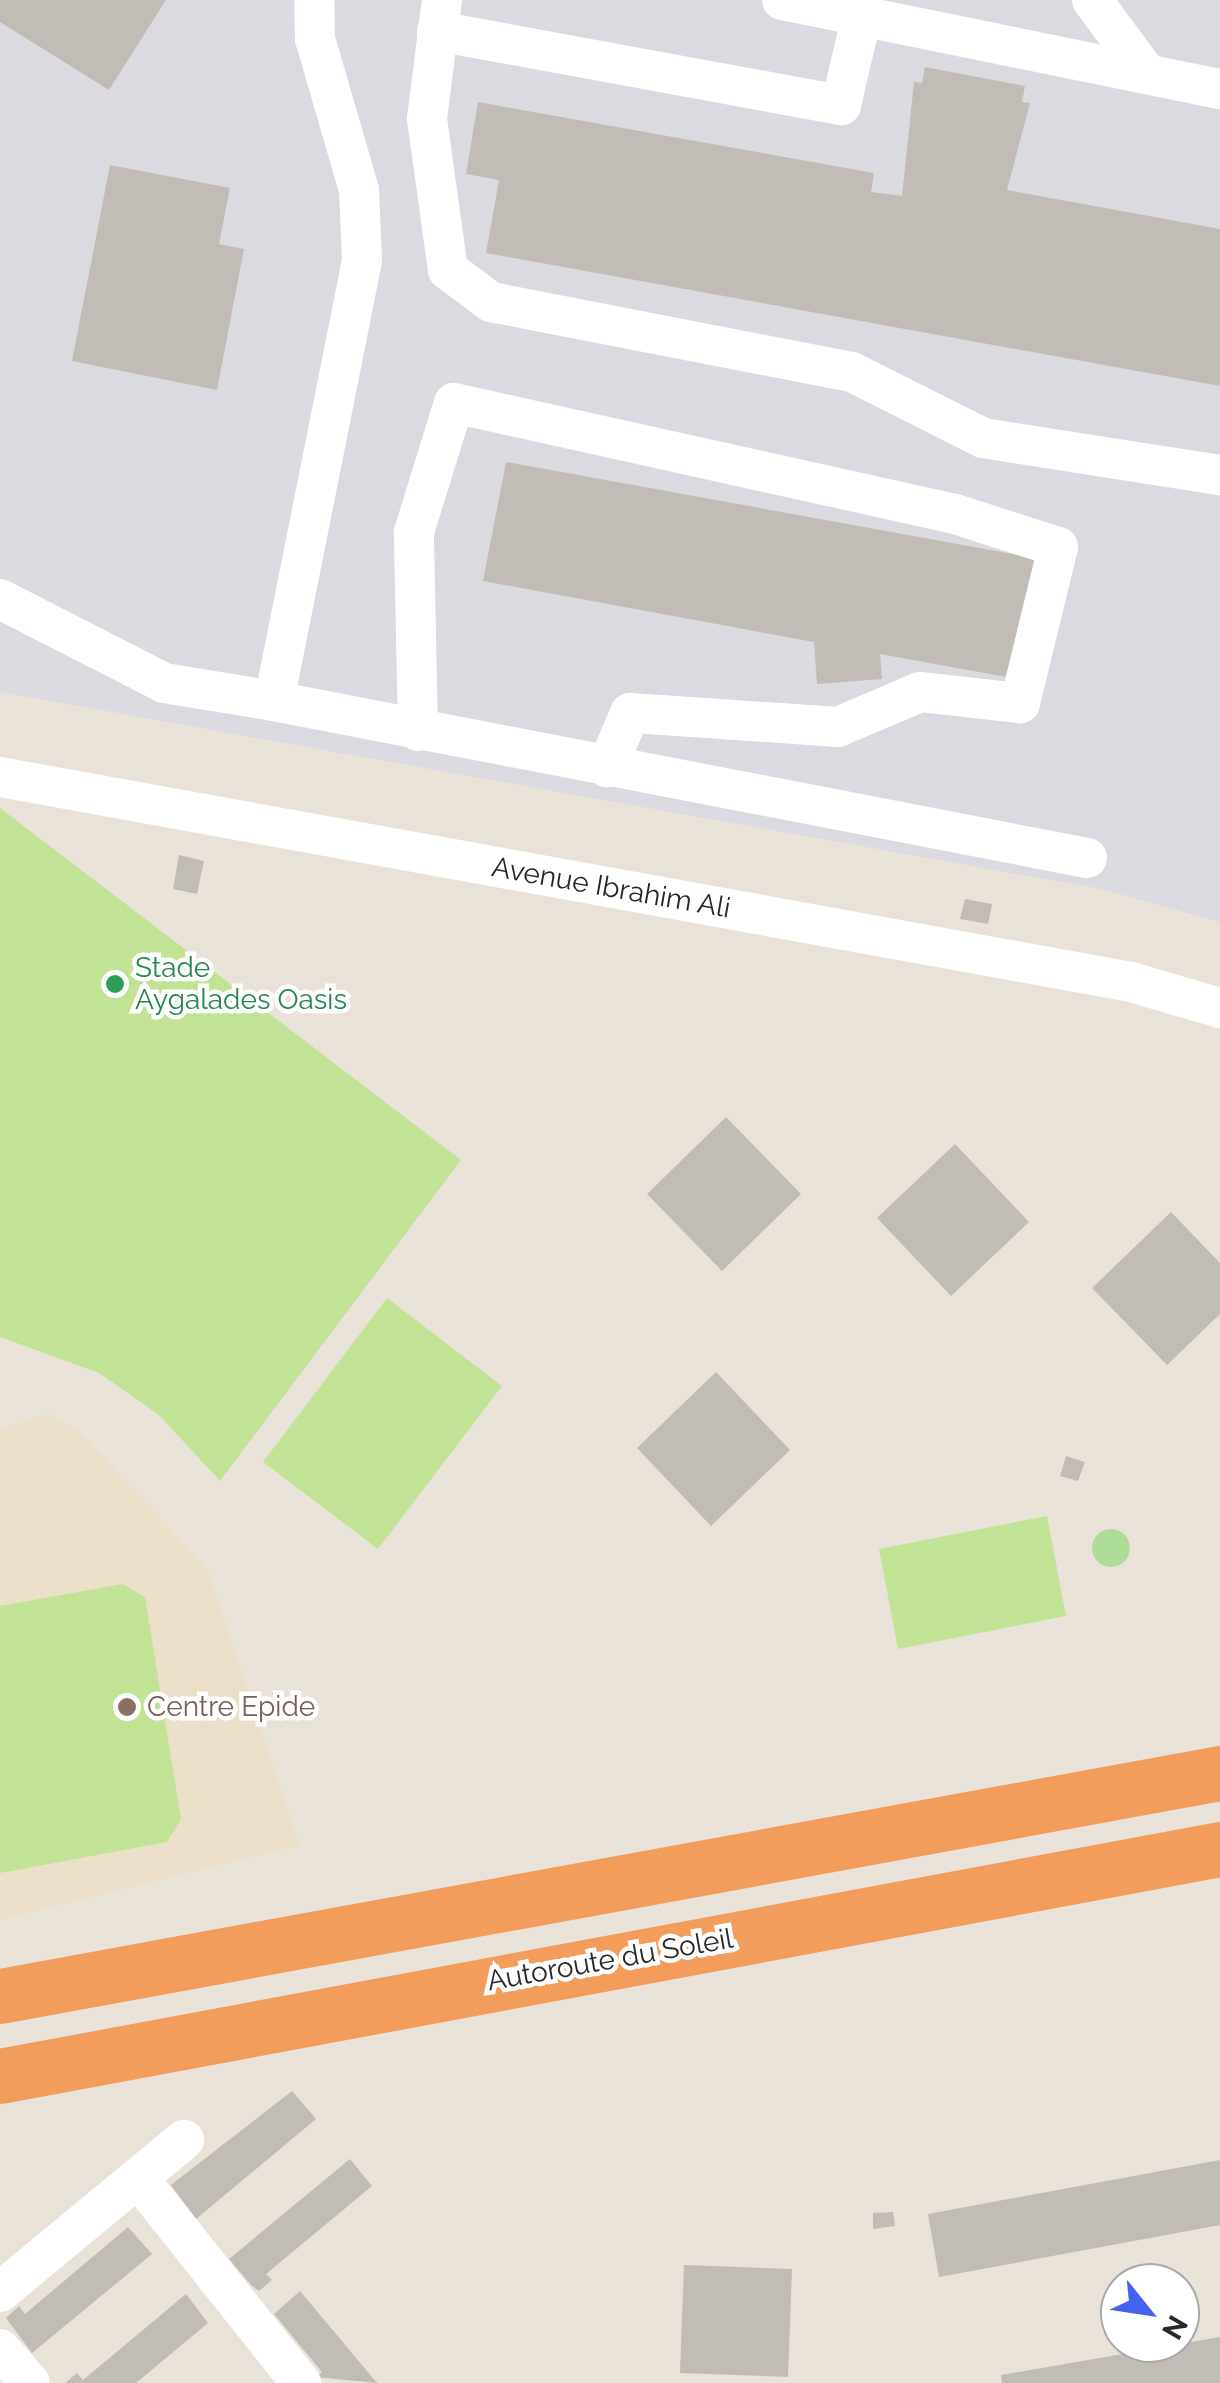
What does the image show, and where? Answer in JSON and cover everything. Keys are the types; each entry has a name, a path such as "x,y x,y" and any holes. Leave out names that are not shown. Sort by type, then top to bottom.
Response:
{"highway":[{"path":"0,1996 1220,1774"},
{"name":"Autoroute du Soleil","path":"0,2076 286,2024 487,1982 1220,1849"}],"street":[{"path":"274,702 362,261 359,190 315,39 314,0"},
{"path":"782,0 1220,89"},
{"path":"1092,0 1146,74"},
{"path":"862,16 841,106 440,16 427,119 448,270 491,302 852,372 982,438 1220,475"},
{"path":"418,731 414,532 454,403 955,514 1058,547 1020,703 920,692 838,727 630,713 607,767"},
{"path":"0,599 164,683 1087,858"},
{"name":"Avenue Ibrahim Ali","path":"0,777 908,941 1220,1008"},
{"path":"0,2292 184,2140"},
{"path":"138,2178 301,2383"},
{"path":"0,2349 30,2383"}],"shaded area":[{"path":"0,0 1220,0 1220,922 1101,889 0,692"},
{"name":"Centre Epide","path":"49,1413 81,1432 208,1569 300,1845 0,1920 0,1429"}],"green space":[{"name":"Stade Aygalades Oasis","path":"0,808 461,1160 220,1481 159,1415 99,1373 0,1337"},
{"path":"387,1298 502,1386 378,1549 263,1462"},
{"path":"1047,1516 1066,1616 898,1649 879,1549"},
{"path":"1111,1529 1125,1534 1130,1548 1125,1562 1111,1567 1097,1562 1092,1548 1097,1534"},
{"path":"123,1584 145,1597 181,1819 167,1842 0,1873 0,1606"}],"building":[{"path":"0,0 166,0 109,90 0,22"},
{"path":"925,67 1025,86 1022,102 1030,103 1007,190 1220,229 1220,386 486,253 499,180 466,174 478,102 874,173 871,192 902,196 914,82 922,83"},
{"path":"110,165 230,188 219,244 244,249 217,390 72,361"},
{"path":"506,462 1035,558 1012,678 880,654 882,679 817,684 814,642 483,581"},
{"path":"179,855 204,861 197,894 173,889"},
{"path":"965,899 992,904 988,924 960,919"},
{"path":"726,1117 801,1194 722,1271 647,1194"},
{"path":"955,1144 1029,1222 951,1296 877,1218"},
{"path":"1171,1212 1220,1263 1220,1314 1167,1365 1092,1288"},
{"path":"716,1372 790,1450 711,1526 637,1448"},
{"path":"1066,1456 1085,1462 1078,1481 1060,1476"},
{"path":"292,2091 316,2119 196,2219 171,2185"},
{"path":"350,2159 372,2186 266,2274 272,2280 259,2291 252,2286 229,2259"},
{"path":"1220,2160 1220,2225 939,2277 928,2214"},
{"path":"893,2212 895,2226 873,2229 873,2213"},
{"path":"128,2227 152,2254 32,2353 6,2318 19,2306 25,2314"},
{"path":"684,2265 792,2269 788,2377 680,2373"},
{"path":"300,2291 377,2383 315,2377 322,2372 274,2314"},
{"path":"186,2294 208,2323 136,2383 65,2383 77,2373 83,2380"},
{"path":"1220,2337 1220,2383 1002,2383 1001,2375 1100,2358 1100,2363 1200,2363 1200,2340"}],"place":[{"name":"Stade Aygalades Oasis","path":"115,984"},
{"name":"Centre Epide","path":"127,1707"}]}
